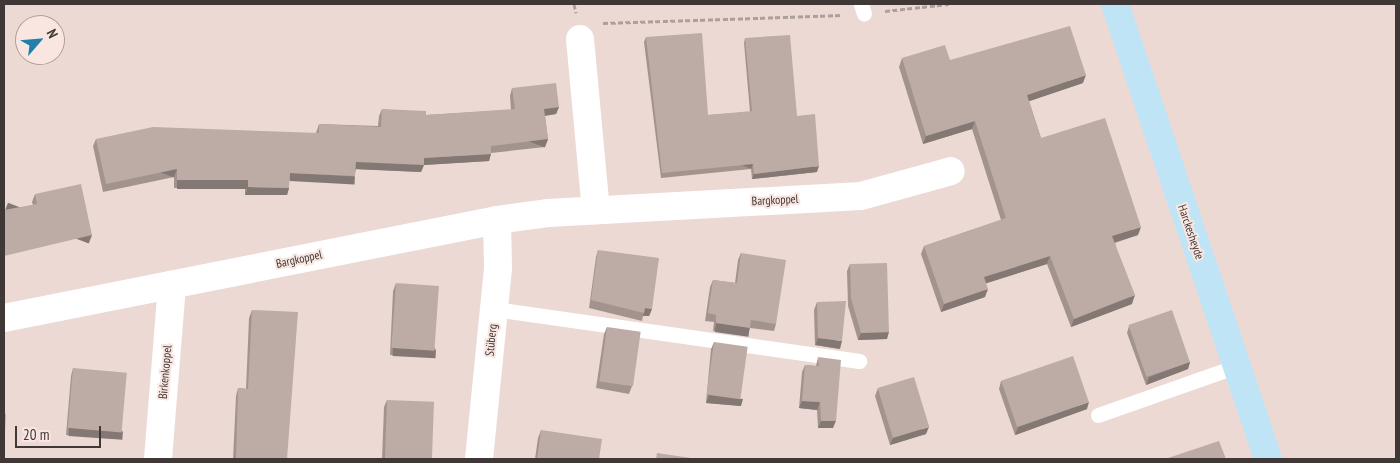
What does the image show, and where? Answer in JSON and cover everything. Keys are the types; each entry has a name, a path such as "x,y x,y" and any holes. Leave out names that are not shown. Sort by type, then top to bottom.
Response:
{"main road":[{"name":"Harckesheyde","path":"1115,4 1268,459"}],"street":[{"path":"589,31 596,210"},
{"name":"Bargkoppel","path":"4,318 497,220 596,210 861,196 951,171"},
{"name":"Stüberg","path":"479,459 494,309 497,220"},
{"name":"Birkenkoppel","path":"158,459 172,285"}],"lane":[{"path":"494,309 859,361"},
{"path":"1098,415 1237,366"}],"path":[{"path":"589,31 949,4"}],"building":[{"path":"1070,26 1086,75 1027,95 1041,138 1105,118 1141,227 1112,236 1135,295 1074,319 1050,256 984,277 988,289 944,304 924,246 1006,218 975,121 926,136 902,58 945,45 950,60"},
{"path":"702,33 708,115 752,111 745,38 790,35 797,116 815,114 819,166 754,174 753,164 662,173 646,37"},
{"path":"556,83 559,107 544,109 548,139 491,146 491,154 424,158 424,165 356,162 355,176 290,173 289,188 248,187 248,180 177,180 177,169 106,184 96,139 153,127 319,133 319,124 381,127 382,109 426,111 426,115 515,109 512,88"},
{"path":"81,184 92,235 4,256 4,210 37,204 35,194"},
{"path":"598,250 659,258 652,309 645,308 644,313 591,300"},
{"path":"741,253 786,260 776,324 751,320 750,328 716,323 716,315 708,313 713,280 737,283"},
{"path":"887,263 889,332 861,333 851,298 850,264"},
{"path":"396,283 439,286 434,351 391,348"},
{"path":"846,301 842,341 818,338 817,302"},
{"path":"252,310 298,312 287,459 236,459 238,388 248,389"},
{"path":"1172,310 1190,362 1146,377 1129,325"},
{"path":"607,327 641,332 633,386 599,381"},
{"path":"714,342 748,347 740,399 707,394"},
{"path":"1073,356 1089,402 1017,427 1001,381"},
{"path":"818,357 841,360 836,421 821,421 820,402 802,401 805,365 819,366"},
{"path":"73,368 127,373 122,432 68,428"},
{"path":"914,377 929,427 893,438 878,388"},
{"path":"387,400 434,402 432,459 385,459"},
{"path":"4,414 6,414 4,451"},
{"path":"541,430 602,439 599,459 537,459"},
{"path":"1219,441 1226,459 1165,459"},
{"path":"657,453 698,459 656,459"}]}
